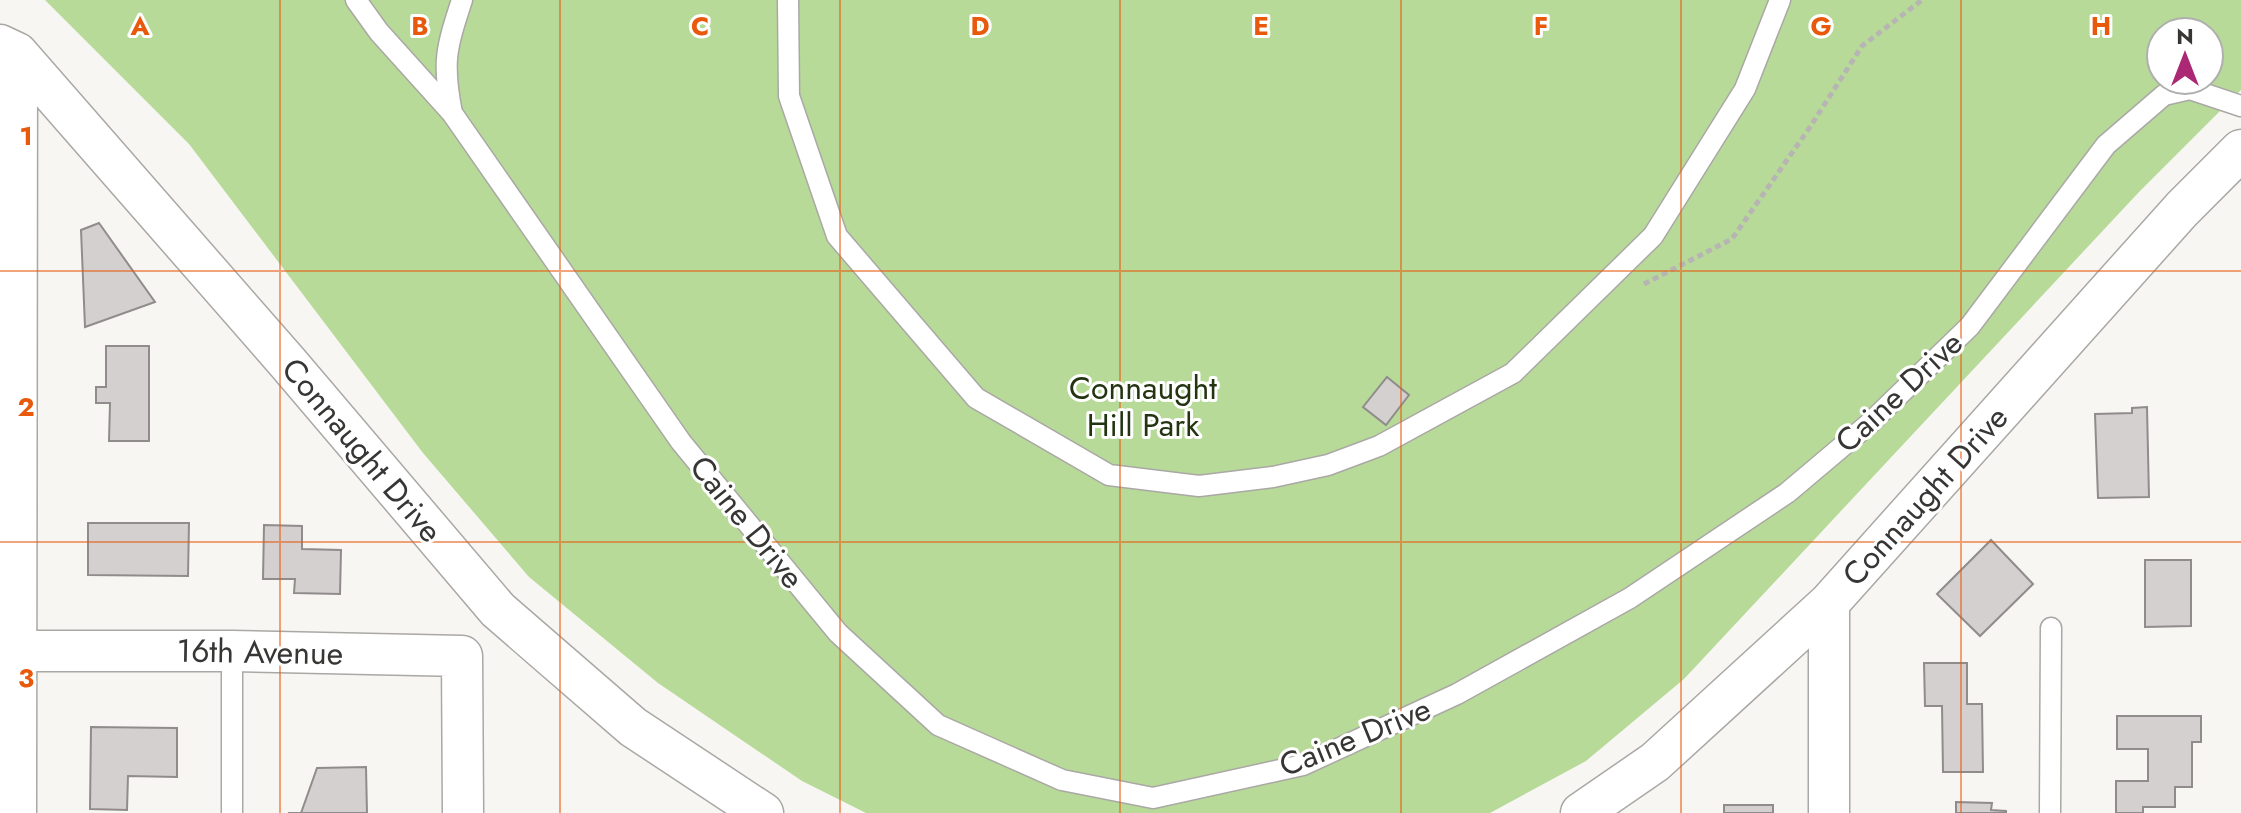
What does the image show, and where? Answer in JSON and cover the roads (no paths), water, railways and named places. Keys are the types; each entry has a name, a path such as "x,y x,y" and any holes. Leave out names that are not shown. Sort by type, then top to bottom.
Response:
{"street":[{"name":"Connaught Drive","path":"9,49 288,363 498,610 633,727 763,813"},
{"path":"9,49 8,651 16,813"},
{"name":"Connaught Drive","path":"1590,811 1655,762 1829,603 2182,209 2241,150"},
{"path":"1829,603 1829,813"},
{"path":"463,813 462,656 498,610"},
{"name":"16th Avenue","path":"8,651 232,651 462,656"}],"lane":[{"name":"Caine Drive","path":"356,0 379,32 452,113 681,442 838,633 938,725 1062,780 1153,798 1303,765 1457,694 1630,598 1787,493 1870,423 1970,326 2106,145 2164,95 2190,89 2241,106"},
{"name":"Caine Drive","path":"452,113 445,79 446,49 462,0"},
{"path":"788,0 789,96 837,236 976,398 1109,475 1199,486 1273,477 1314,468 1379,446 1513,373 1653,236 1745,89 1780,0"},
{"path":"2050,813 2051,628"},
{"path":"232,651 232,813"}],"park label":[{"name":"Connaught Hill Park","path":"1143,406"}]}
